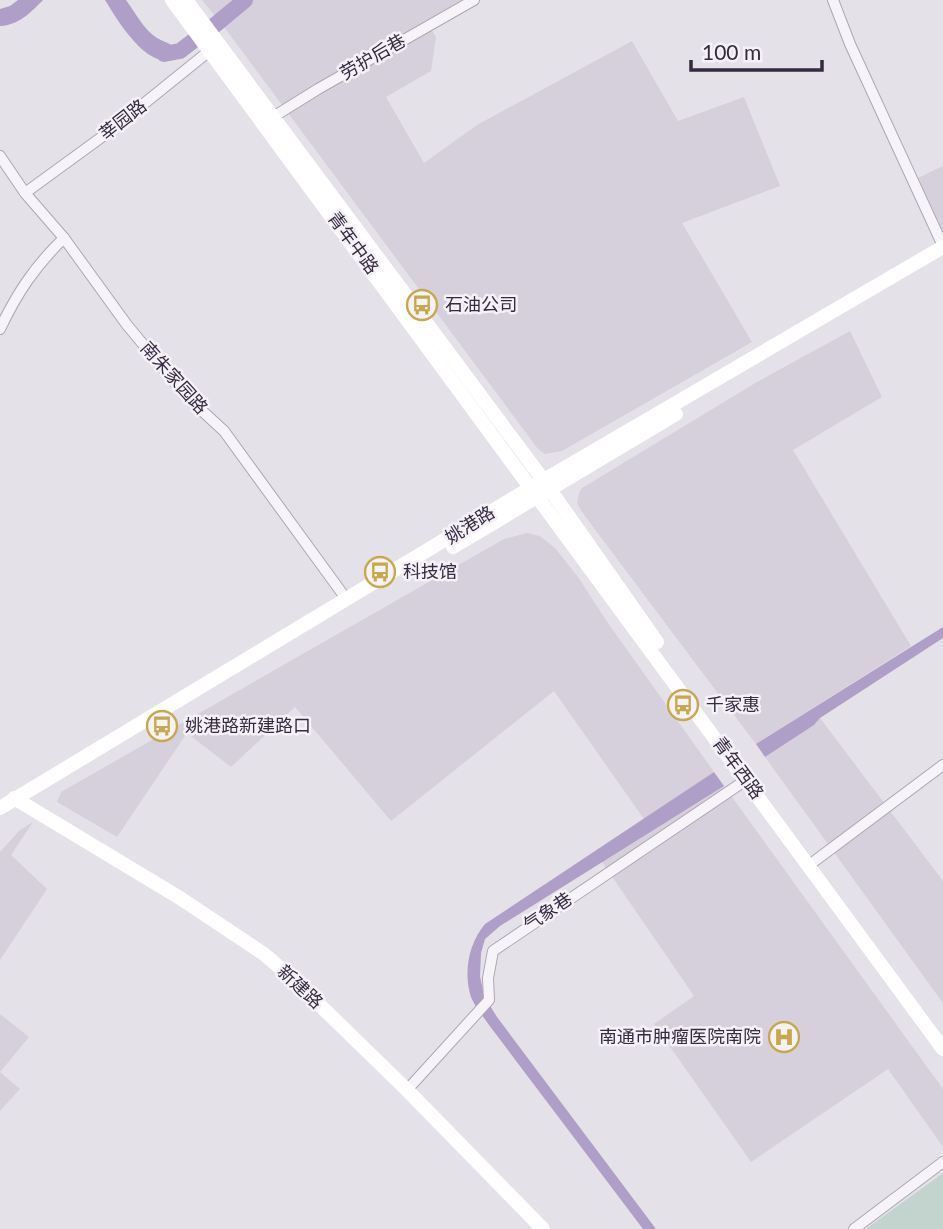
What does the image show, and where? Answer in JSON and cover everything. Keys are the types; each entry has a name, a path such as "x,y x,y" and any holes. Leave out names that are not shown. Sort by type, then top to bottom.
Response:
{"main road":[{"name":"青年中路","path":"172,0 273,117 541,489"},
{"name":"青年中路","path":"186,0 214,47 541,489"},
{"name":"姚港路","path":"0,808 386,585 943,246"},
{"name":"姚港路","path":"0,818 18,800 347,600 943,257"},
{"name":"青年西路","path":"541,489 746,780 943,1035"},
{"name":"青年西路","path":"541,489 683,679 943,1049"},
{"name":"新建路","path":"18,800 180,898 264,954 407,1090 543,1229"}],"street":[{"name":"劳护后巷","path":"273,117 474,0"},
{"path":"833,0 850,44 943,246"},
{"name":"莘园路","path":"25,193 110,131 214,47"},
{"name":"南朱家园路","path":"0,156 25,193 64,238 127,325 177,386 224,431 347,600"},
{"path":"0,329 14,298 42,260 64,238"},
{"path":"812,863 943,765"},
{"name":"气象巷","path":"407,1090 489,1000 488,978 492,951 746,780"},
{"path":"854,1229 943,1162"}],"shaded area":[{"path":"18,0 43,0 19,21 0,26 0,9"},
{"path":"105,0 126,0 152,35 173,46 182,45 188,52 167,60 149,54 131,38"},
{"path":"202,0 239,0 219,21"},
{"path":"249,0 462,0 426,21 436,37 431,71 386,97 424,163 477,125 632,41 678,121 744,97 780,186 682,223 752,342 562,451 545,454 538,449 224,27"},
{"path":"943,166 943,232 941,234 918,178"},
{"path":"850,331 882,397 793,450 911,646 756,744 582,512 577,503 579,493 582,488 757,382"},
{"path":"527,533 540,536 555,548 578,577 714,772 644,819 554,691 391,821 295,707 231,767 187,733 117,837 57,802 61,792 504,539"},
{"path":"943,627 943,638 765,757 756,744"},
{"path":"820,718 943,881 943,1003 765,757 814,725"},
{"path":"714,772 724,786 500,926 485,939 481,953 480,976 484,996 656,1229 643,1229 477,1008 469,987 469,958 475,940 485,924"},
{"path":"724,786 943,1089 943,1147 888,1069 751,1162 654,1024 694,996 602,862"},
{"path":"33,822 11,855 47,889 0,960 0,852 20,830"},
{"path":"0,1014 29,1037 0,1072"},
{"path":"0,1072 20,1089 0,1111"},
{"path":"943,1173 943,1229 866,1229"}],"waterway":[{"path":"215,25 245,0"},
{"path":"164,54 180,51 193,41"}],"place":[{"name":"石油公司","path":"422,305"},
{"name":"科技馆","path":"380,572"},
{"name":"千家惠","path":"683,705"},
{"name":"姚港路新建路口","path":"162,726"},
{"name":"南通市肿瘤医院南院","path":"784,1037"}]}
